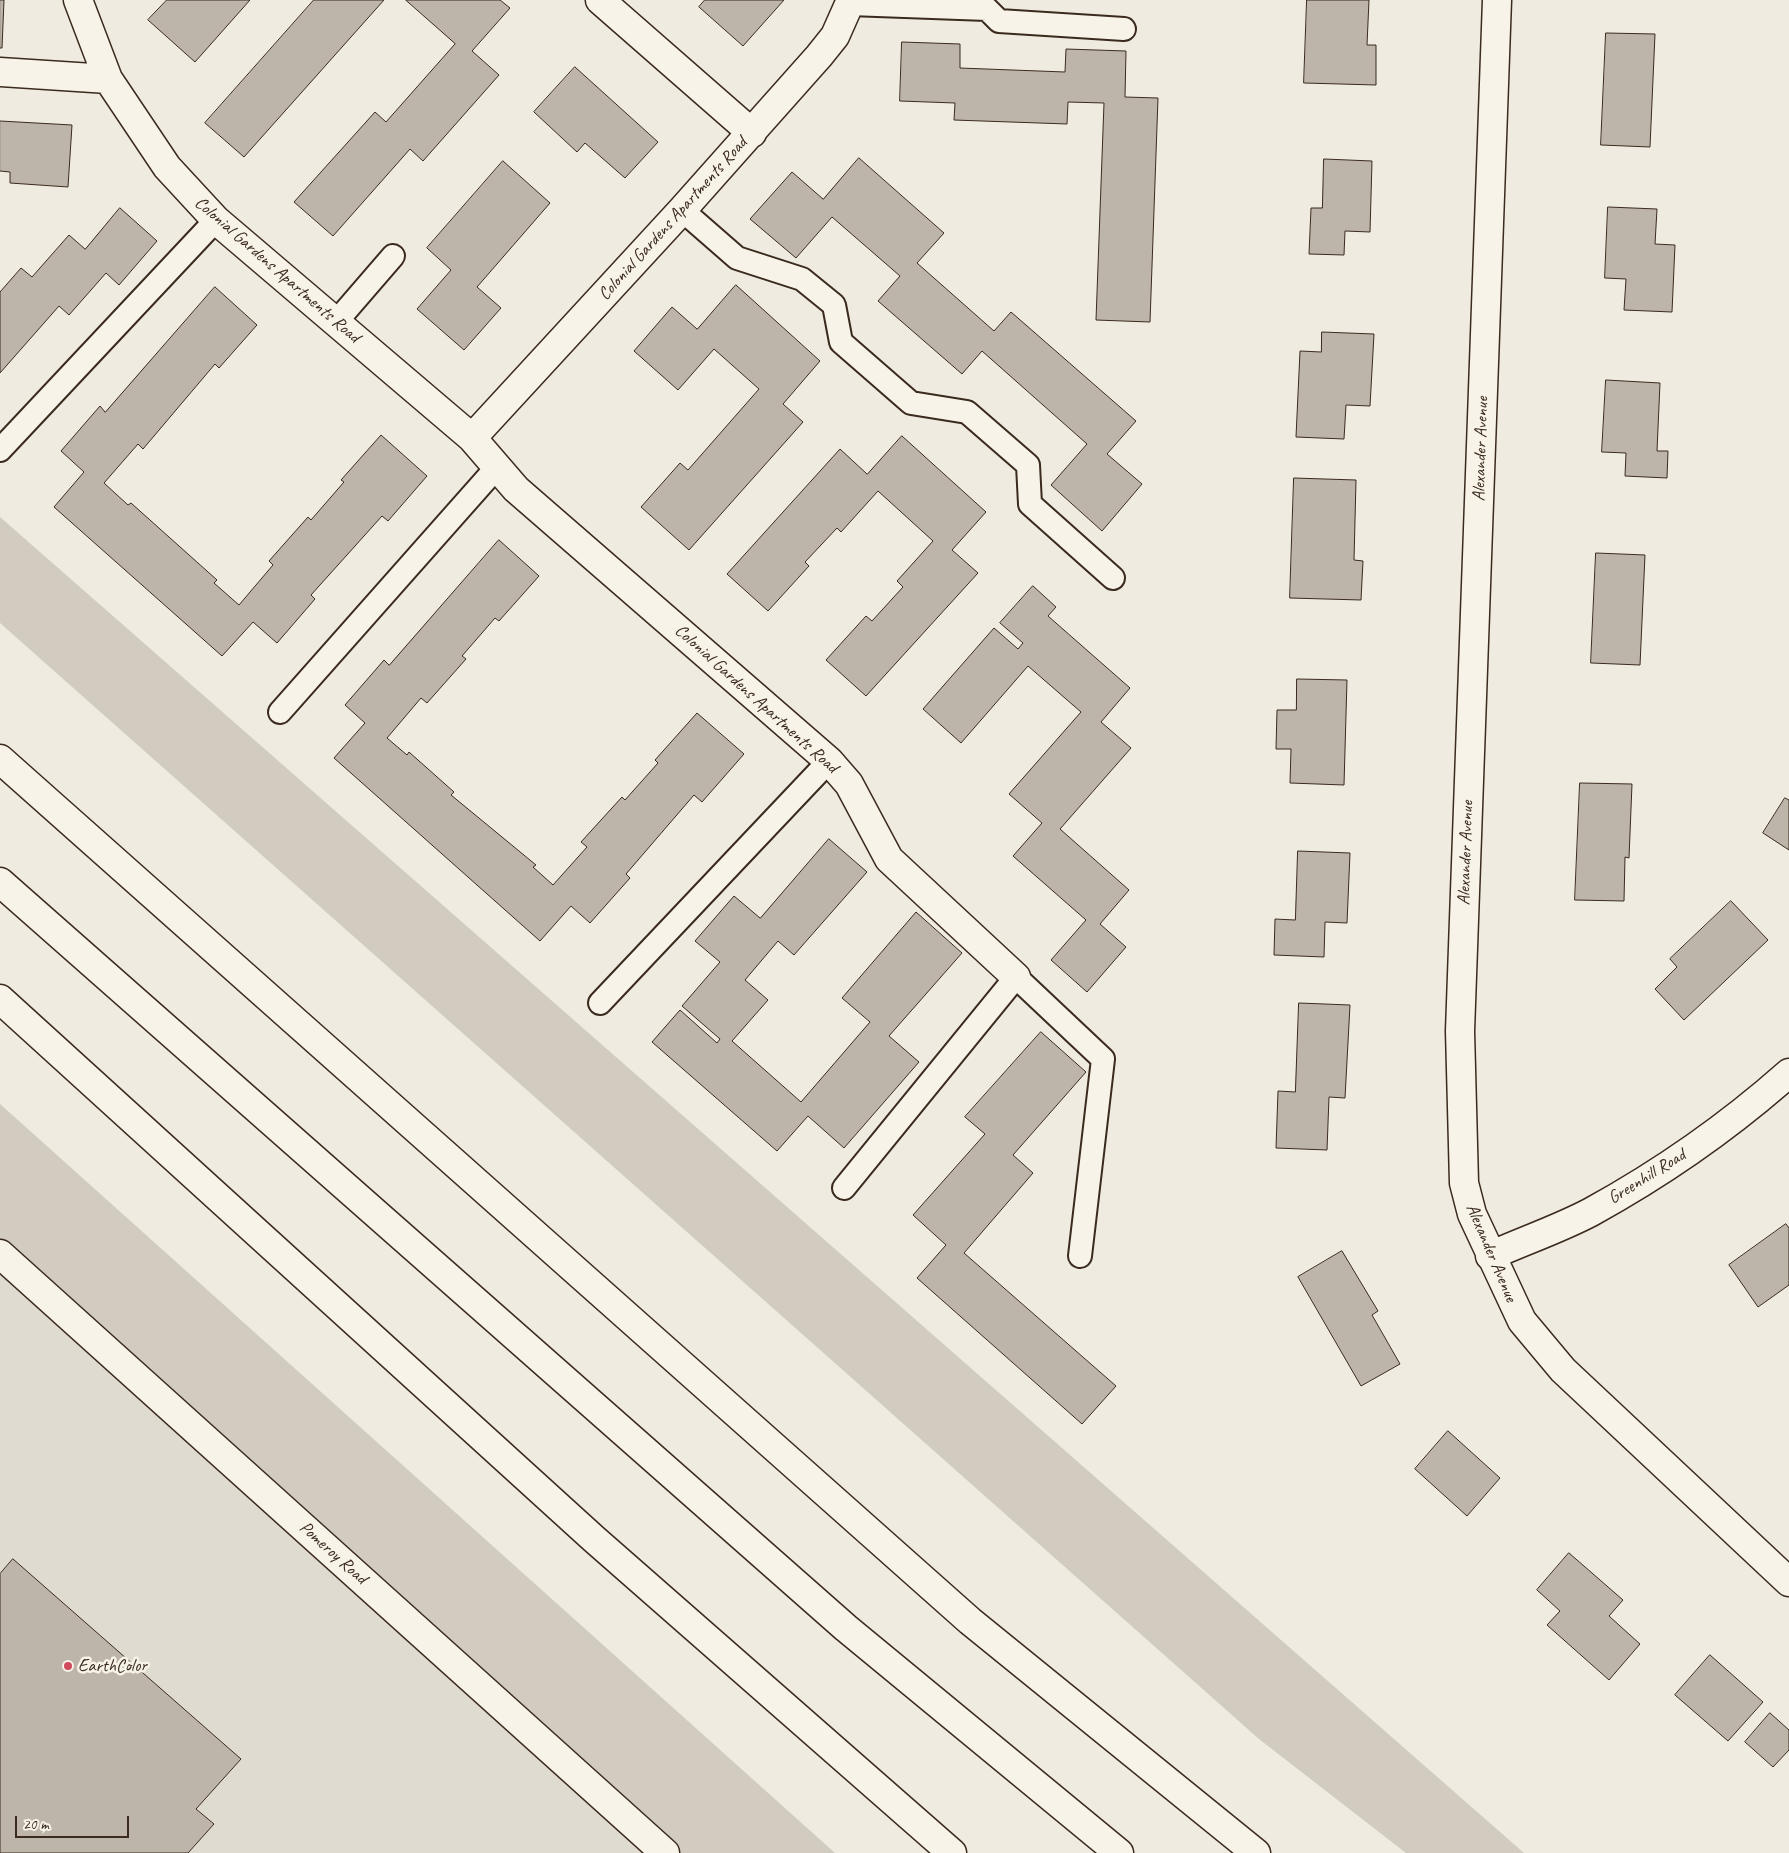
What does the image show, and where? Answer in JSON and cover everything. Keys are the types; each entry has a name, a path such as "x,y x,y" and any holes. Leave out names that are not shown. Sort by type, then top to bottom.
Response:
{"main road":[{"name":"Colonial Gardens Apartments Road","path":"78,0 108,79 167,167 216,220 472,438 516,489 829,761 849,784 888,859 1016,977"},
{"name":"Colonial Gardens Apartments Road","path":"600,0 752,133"},
{"name":"Alexander Avenue","path":"1496,0 1460,1031 1464,1183 1472,1214 1522,1321 1563,1370 1789,1582"},
{"name":"Colonial Gardens Apartments Road","path":"472,438 752,133 835,36 850,2"},
{"path":"0,72 108,79"},
{"path":"0,759 962,1615 1256,1853"},
{"path":"0,882 846,1628 1119,1853"},
{"path":"0,1000 594,1539 952,1853"},
{"name":"Greenhill Road","path":"1490,1256 1589,1213 1666,1168 1751,1107 1789,1073"},
{"name":"Pomeroy Road","path":"0,1254 665,1853"}],"lane":[{"path":"850,2 987,10 999,21 1124,29"},
{"path":"682,210 737,258 802,279 834,306 841,342 911,403 967,412 1028,465 1030,504 1113,578"},
{"path":"0,450 216,220"},
{"path":"336,322 393,256"},
{"path":"280,712 497,467"},
{"path":"600,1003 829,761"},
{"path":"844,1188 1016,977 1103,1059 1080,1256"}],"shaded area":[{"path":"0,517 1524,1853 1406,1853 1259,1739 0,623"},
{"path":"0,1104 835,1853 667,1853 0,1261"},
{"path":"0,1261 667,1853 0,1853"}],"building":[{"path":"0,0 4,0 2,48 0,48"},
{"path":"167,0 250,0 195,62 148,20"},
{"path":"314,0 384,0 244,157 205,123"},
{"path":"406,0 500,0 510,8 472,51 499,75 423,161 410,149 333,236 294,202 375,112 386,122 455,44"},
{"path":"705,0 784,0 743,46 699,7"},
{"path":"1307,0 1369,0 1367,45 1376,45 1376,85 1304,83"},
{"path":"1606,33 1655,34 1650,147 1601,145"},
{"path":"902,42 960,44 960,68 1065,72 1066,49 1126,51 1125,97 1158,98 1150,322 1096,320 1104,103 1068,102 1067,124 954,120 955,103 900,101"},
{"path":"575,67 658,142 625,178 585,143 577,152 534,112"},
{"path":"0,121 72,125 68,187 10,183 10,172 0,171"},
{"path":"859,158 944,233 917,263 994,331 1011,312 1136,421 1107,454 1142,484 1102,531 1051,485 1087,444 982,351 962,374 878,301 900,276 832,217 796,258 750,219 792,172 823,199"},
{"path":"1324,159 1372,161 1370,232 1345,231 1344,255 1309,254 1311,208 1322,208"},
{"path":"503,161 550,203 477,287 501,308 464,350 417,309 451,270 427,248"},
{"path":"1608,207 1657,209 1655,244 1675,245 1672,312 1624,310 1626,279 1605,278"},
{"path":"120,208 157,241 119,285 106,273 69,315 59,306 0,373 0,292 21,268 32,277 69,235 85,249"},
{"path":"736,285 820,361 783,404 803,422 689,550 641,507 680,463 688,470 759,389 714,349 678,390 634,351 672,307 697,329"},
{"path":"215,287 257,325 219,368 215,364 143,449 138,444 104,483 128,505 131,503 217,580 214,583 239,605 273,565 269,561 308,517 311,520 344,482 341,480 381,435 427,476 388,521 382,516 311,595 315,599 277,643 253,622 222,656 54,507 84,472 61,451 100,406 105,412"},
{"path":"1322,332 1374,334 1370,406 1346,405 1344,439 1296,437 1300,351 1321,352"},
{"path":"1606,380 1660,383 1657,451 1668,451 1667,478 1625,476 1626,453 1602,452"},
{"path":"902,436 986,512 952,550 978,573 866,696 826,660 866,616 872,621 903,587 897,581 933,541 878,491 841,532 837,528 805,562 809,566 768,611 727,574 840,449 867,474"},
{"path":"1294,478 1356,480 1354,560 1363,561 1361,600 1290,598"},
{"path":"499,540 539,576 499,621 495,618 462,656 466,659 427,703 421,698 387,738 407,755 409,752 454,792 451,795 536,865 533,867 553,885 587,847 581,842 622,797 625,800 658,763 655,760 697,713 744,754 702,802 694,795 626,874 630,878 590,923 571,906 540,941 334,758 365,723 345,705 384,660 389,665"},
{"path":"1596,553 1645,555 1640,665 1591,663"},
{"path":"1033,586 1056,607 1048,616 1130,688 1101,722 1131,748 1060,829 1129,890 1100,924 1126,947 1087,992 1051,960 1086,920 1013,856 1042,823 1009,794 1081,712 1028,666 961,743 923,709 994,628 1018,649 1023,643 1000,623"},
{"path":"1297,679 1347,680 1344,785 1290,783 1291,749 1276,749 1277,710 1296,710"},
{"path":"1580,783 1632,784 1629,858 1625,857 1624,901 1575,900"},
{"path":"1785,798 1789,800 1789,850 1763,833"},
{"path":"829,839 867,872 794,955 778,941 745,980 768,1000 732,1041 801,1102 870,1022 842,998 916,912 962,953 889,1036 919,1062 844,1148 808,1116 777,1151 652,1042 680,1010 717,1043 720,1039 682,1006 720,962 695,941 734,896 760,918"},
{"path":"1298,851 1350,853 1347,923 1325,922 1324,957 1274,955 1275,919 1295,920"},
{"path":"1731,901 1768,940 1684,1020 1655,989 1677,967 1670,959"},
{"path":"1299,1003 1350,1005 1345,1098 1329,1097 1327,1150 1276,1148 1278,1091 1295,1092"},
{"path":"1041,1032 1086,1072 1013,1155 1033,1173 964,1253 1116,1386 1082,1424 917,1278 946,1245 913,1215 985,1134 965,1117"},
{"path":"1786,1224 1789,1228 1789,1285 1758,1307 1729,1265"},
{"path":"1342,1251 1378,1311 1372,1315 1400,1364 1361,1386 1298,1277"},
{"path":"1448,1431 1500,1478 1467,1516 1415,1469"},
{"path":"1569,1553 1623,1600 1609,1616 1640,1644 1609,1680 1547,1625 1560,1611 1537,1590"},
{"name":"EarthColor","path":"13,1559 241,1759 196,1809 214,1824 188,1853 0,1853 0,1574"},
{"path":"1710,1655 1763,1702 1728,1741 1675,1695"},
{"path":"1770,1713 1789,1730 1789,1750 1773,1767 1745,1742"}],"place":[{"name":"EarthColor","path":"68,1666"}]}
